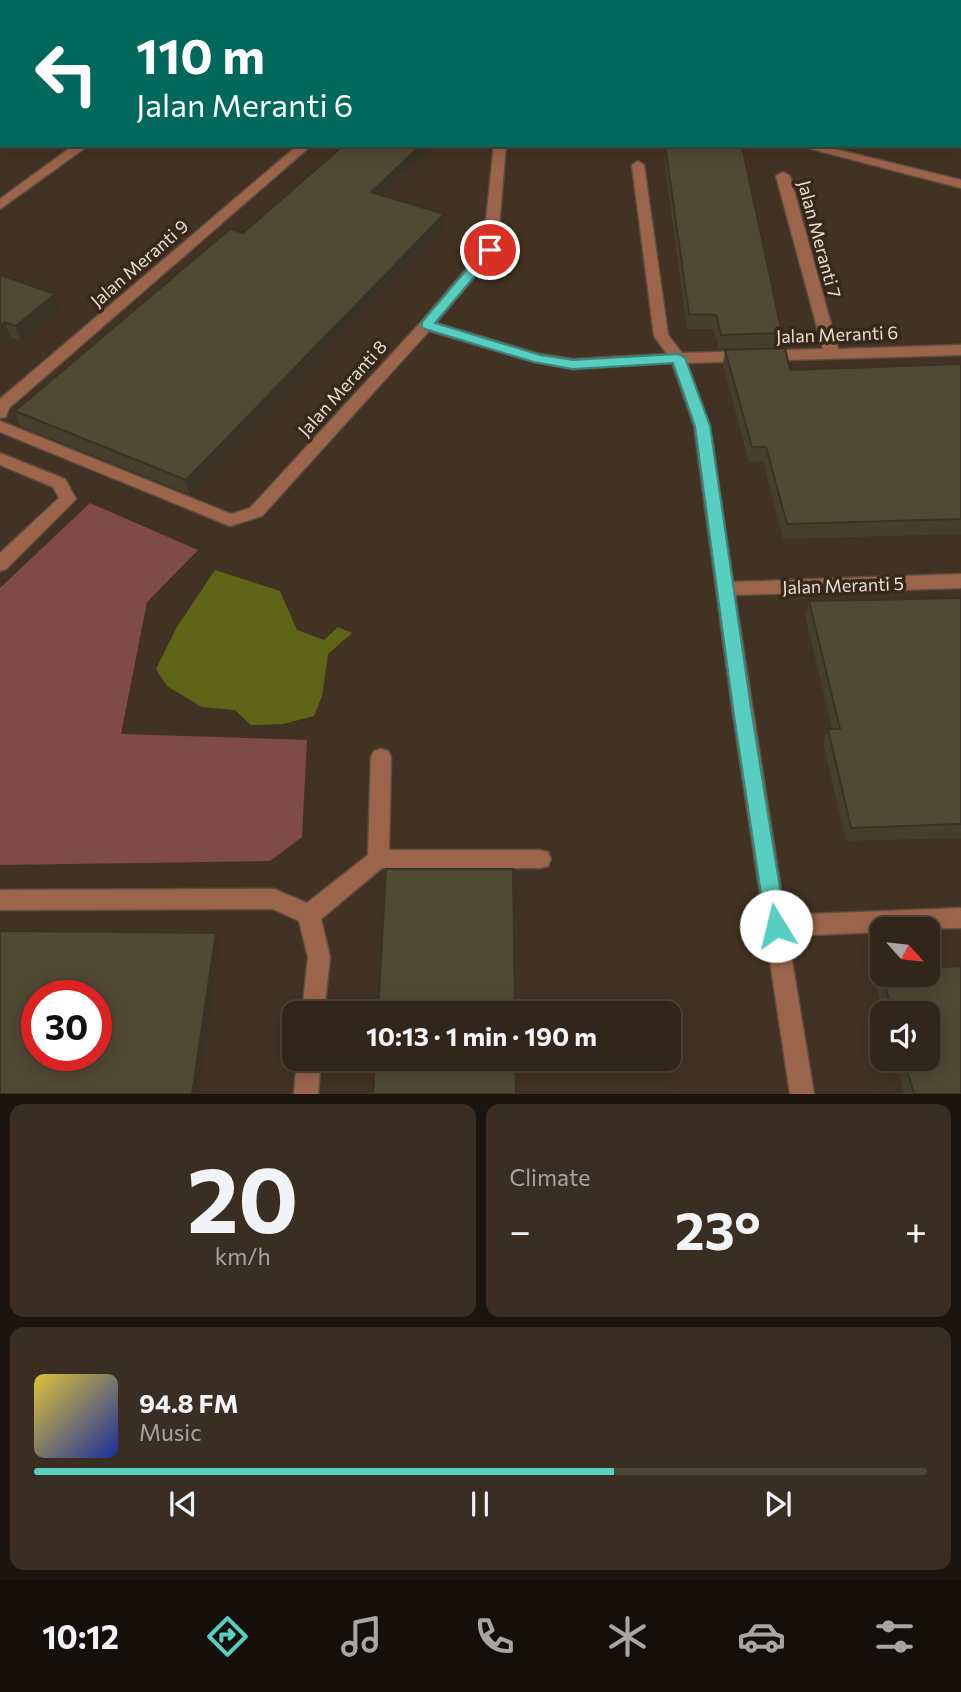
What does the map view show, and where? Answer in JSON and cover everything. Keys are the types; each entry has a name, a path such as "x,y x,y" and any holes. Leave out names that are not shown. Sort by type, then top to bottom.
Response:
{"street":[{"path":"0,205 80,147"},
{"name":"Jalan Meranti 9","path":"0,413 2,406 304,147"},
{"name":"Jalan Meranti 8","path":"0,426 230,520 256,512 426,325 490,250 500,147"},
{"path":"810,147 961,184"},
{"path":"638,165 661,337 678,358 702,426 802,1094"},
{"name":"Jalan Meranti 7","path":"782,176 832,354"},
{"name":"Jalan Meranti 6","path":"426,325 539,359 573,364 678,358 961,350"},
{"path":"0,459 59,483 68,499 0,564"},
{"name":"Jalan Meranti 5","path":"725,589 961,581"},
{"path":"378,859 381,757"},
{"path":"309,915 378,859 540,859"},
{"path":"0,900 274,899 309,915"},
{"path":"309,915 319,957 314,1001"},
{"path":"776,926 961,918"},
{"path":"306,1094 308,1071"}],"shaded area":[{"path":"90,503 198,550 147,602 121,734 307,740 302,837 270,861 0,865 0,588"},
{"path":"215,570 280,591 297,630 324,640 338,627 352,633 328,654 322,696 314,716 283,724 251,725 235,710 202,707 167,686 156,669 177,627"}],"building":[{"path":"342,147 419,147 371,192 444,214 186,480 15,411 230,229 243,233"},
{"path":"665,147 742,147 782,333 721,335 716,315 689,314"},
{"path":"0,275 55,294 16,326 5,322 0,327"},
{"path":"785,348 790,370 961,364 961,519 787,524 766,447 752,447 725,350"},
{"path":"961,598 961,824 851,828 828,729 840,729 809,601"},
{"path":"386,869 513,869 515,1001 379,1001"},
{"path":"0,931 216,933 192,1094 0,1094"},
{"path":"961,966 961,1094 914,1094 907,1071 940,1071 940,1001 890,1001 885,987 940,987 940,967"},
{"path":"374,1071 515,1071 516,1094 373,1094"}],"route":[{"path":"490,250 426,325 539,359 573,364 678,358 702,426 776,926"}]}
